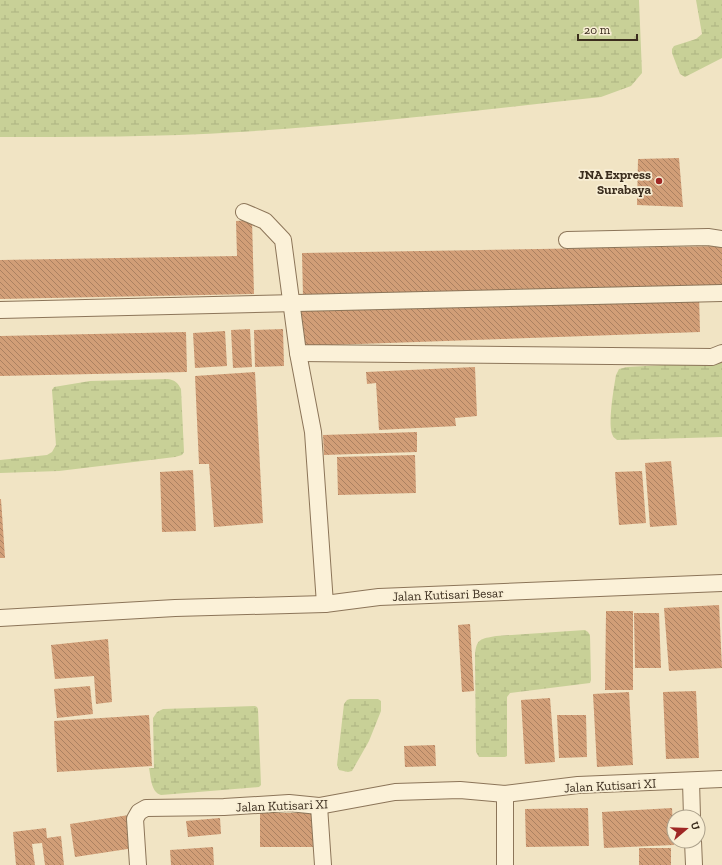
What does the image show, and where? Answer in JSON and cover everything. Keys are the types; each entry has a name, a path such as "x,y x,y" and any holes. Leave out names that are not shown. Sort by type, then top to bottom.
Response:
{"street":[{"path":"244,212 265,221 283,240 290,304 313,432 325,604"},
{"path":"567,240 708,237 722,239"},
{"path":"0,310 722,294"},
{"path":"298,353 712,357 722,353"},
{"name":"Jalan Kutisari Besar","path":"0,618 175,608 325,604 379,597 722,583"},
{"name":"Jalan Kutisari XI","path":"138,865 134,819 139,812 146,808 224,807 289,803 320,806 395,792 460,790 505,794 578,785 722,779"},
{"path":"691,781 692,809"},
{"path":"505,794 505,865"},
{"path":"320,806 324,865"},
{"path":"693,849 694,865"}],"green space":[{"path":"0,0 639,0 642,73 631,86 601,97 466,112 284,129 209,134 0,137"},
{"path":"696,0 722,0 722,58 685,77 680,74 672,53 672,49 674,46 696,39 702,34"},
{"path":"722,362 722,437 617,440 613,436 611,431 612,406 616,375 619,369 627,367"},
{"path":"168,379 176,382 181,389 184,452 182,455 59,471 0,473 0,460 47,455 52,452 56,445 52,390 54,387 90,381"},
{"path":"585,630 590,635 590,683 510,693 507,697 507,756 479,757 476,752 475,656 480,640 496,636"},
{"path":"350,699 378,699 381,701 381,711 369,741 352,771 348,772 339,770 337,765 344,704"},
{"path":"255,706 258,709 261,785 259,787 161,795 155,791 149,768 154,768 153,718 157,712 163,709"}],"building":[{"name":"JNA Express Surabaya","path":"679,158 683,207 637,205 638,159"},
{"path":"252,220 254,294 0,299 0,260 237,256 236,221"},
{"path":"722,246 722,290 303,297 302,253"},
{"path":"699,295 700,332 302,346 301,308"},
{"path":"250,329 252,367 233,368 231,330"},
{"path":"283,329 284,366 255,367 254,330"},
{"path":"225,331 227,366 195,368 193,333"},
{"path":"186,332 187,372 0,376 0,336"},
{"path":"475,367 477,416 455,418 456,426 379,430 376,383 367,384 366,372"},
{"path":"255,372 263,523 214,527 209,464 199,464 195,376"},
{"path":"417,432 417,452 324,455 323,435"},
{"path":"415,455 416,493 338,495 337,457"},
{"path":"671,461 677,525 650,527 645,463"},
{"path":"193,470 196,531 162,532 160,472"},
{"path":"642,471 646,523 619,525 615,472"},
{"path":"1,499 5,558 0,558"},
{"path":"719,605 722,668 669,671 664,608"},
{"path":"606,611 633,611 633,690 605,690"},
{"path":"634,613 659,613 661,668 635,668"},
{"path":"470,624 474,691 462,692 458,625"},
{"path":"108,639 112,702 96,704 94,676 55,679 51,645"},
{"path":"90,686 93,714 57,718 54,689"},
{"path":"696,691 699,758 666,759 663,692"},
{"path":"629,692 633,765 597,767 593,694"},
{"path":"550,698 555,762 525,764 521,700"},
{"path":"149,715 152,766 57,772 54,721"},
{"path":"557,715 586,715 587,757 559,758"},
{"path":"435,745 436,766 405,767 404,746"},
{"path":"588,808 589,846 526,847 525,809"},
{"path":"672,808 666,809 666,845 604,848 602,812"},
{"path":"260,813 314,813 314,847 260,847"},
{"path":"129,815 134,848 75,857 70,824"},
{"path":"220,818 221,834 188,837 186,821"},
{"path":"46,828 47,838 61,836 64,865 45,865 42,843 32,844 35,865 16,865 13,832"},
{"path":"213,847 214,865 171,865 170,850"},
{"path":"639,848 671,849 671,865 639,865"}],"place":[{"name":"JNA Express Surabaya","path":"659,181"}]}
